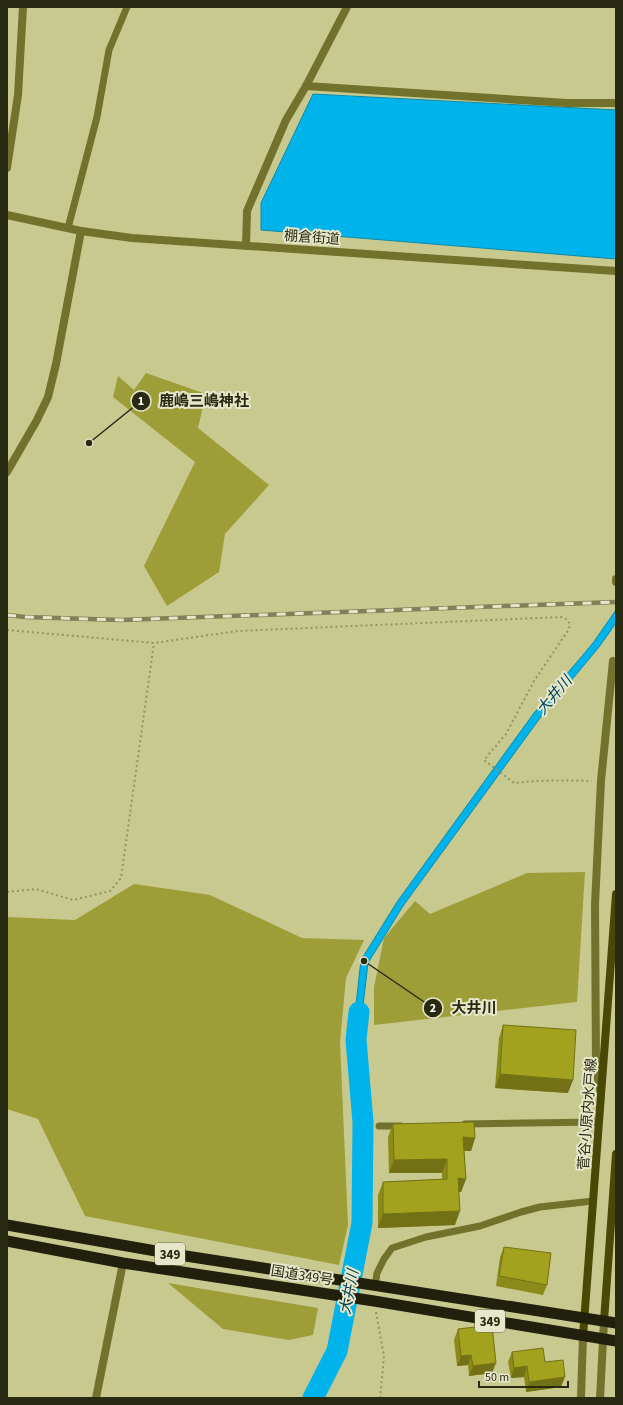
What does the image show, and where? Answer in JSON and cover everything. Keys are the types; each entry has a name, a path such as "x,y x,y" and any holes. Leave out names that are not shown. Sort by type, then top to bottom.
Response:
{"highway":[{"name":"国道349号","path":"7,1225 173,1254 616,1323"},
{"name":"国道349号","path":"7,1241 123,1263 330,1294 616,1341"}],"main road":[{"name":"菅谷小原内水戸線","path":"583,1336 616,894"},
{"path":"604,1321 616,1154"}],"street":[{"path":"7,168 18,95 23,7"},
{"path":"246,246 247,211 286,120 306,86 347,7"},
{"path":"306,86 567,102 616,103"},
{"name":"棚倉街道","path":"7,215 80,231 132,238 616,271"},
{"path":"8,467 37,420 48,397 56,364 80,231"},
{"path":"601,1096 596,1066 595,904 601,781 613,662 616,662"},
{"path":"96,1398 123,1263"},
{"path":"600,1398 604,1321"},
{"path":"581,1398 583,1336"}],"lane":[{"path":"68,228 97,116 109,50 127,7"},
{"path":"458,1124 599,1122"},
{"path":"379,1126 410,1125"},
{"path":"371,1285 384,1259 392,1248 426,1237 480,1226 540,1207 593,1201"}],"path":[{"path":"7,630 154,643 238,631 561,617 568,620 570,625 568,629 534,680 506,734 484,760 514,783 556,780 601,781"},
{"path":"7,892 36,889 73,900 110,891 122,878 154,643"},
{"path":"369,1301 384,1356 380,1398"}],"shaded area":[{"path":"146,373 206,394 198,428 269,485 225,534 219,572 167,606 144,566 195,462 113,397 118,376 134,390"},
{"path":"585,872 577,1002 374,1025 374,987 384,938 415,901 430,914 527,873"},
{"path":"134,884 210,895 302,938 364,940 346,978 340,1042 348,1225 339,1265 85,1216 38,1119 7,1109 7,917 75,920"},
{"path":"168,1283 318,1308 313,1335 289,1340 223,1329"}],"water":[{"path":"313,94 616,110 616,259 261,230 261,203"},
{"path":"616,610 616,623 599,647 540,718 403,906 368,963 359,1040 352,1040 361,960 397,902 534,713 593,643"}],"building":[{"path":"503,1025 576,1030 573,1080 500,1074"},
{"path":"474,1122 475,1138 463,1137 466,1179 458,1178 460,1211 383,1214 383,1182 447,1179 447,1159 394,1160 393,1124"},
{"path":"504,1247 551,1253 547,1285 499,1276"},
{"path":"492,1325 496,1363 473,1366 471,1355 461,1356 458,1329"},
{"path":"543,1348 545,1362 563,1360 565,1377 529,1382 527,1366 514,1368 512,1352"}],"waterway":[{"name":"大井川","path":"313,1398 337,1351 362,1223 363,1122 356,1040 359,1012"}],"railway":[{"path":"7,615 25,617 121,620 616,602"}],"place":[{"name":"鹿嶋三嶋神社","path":"89,443"},
{"name":"大井川","path":"364,961"}]}
